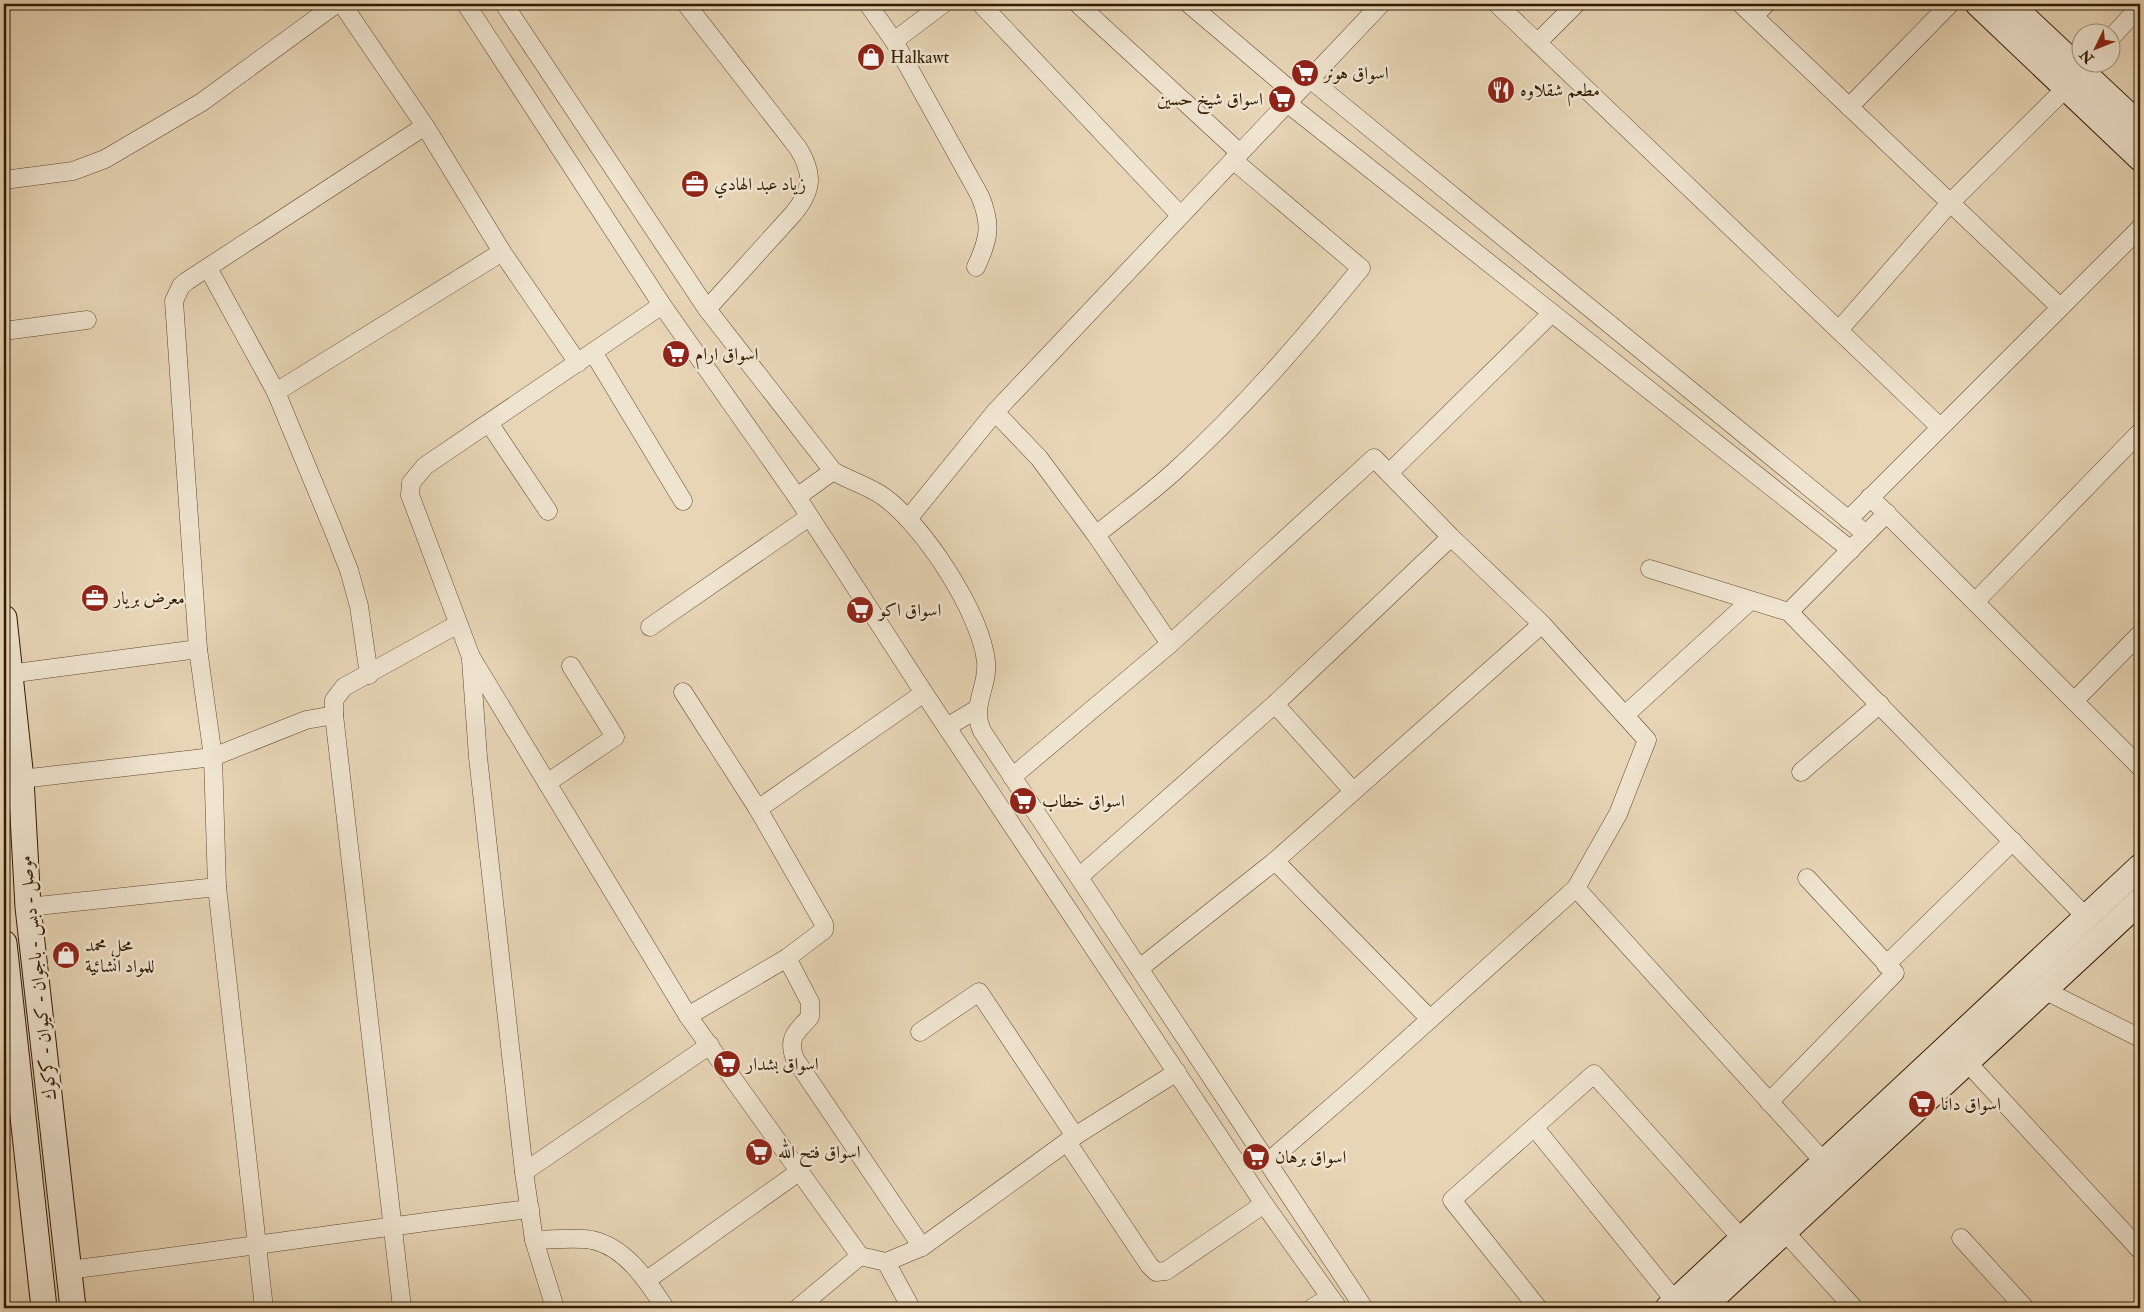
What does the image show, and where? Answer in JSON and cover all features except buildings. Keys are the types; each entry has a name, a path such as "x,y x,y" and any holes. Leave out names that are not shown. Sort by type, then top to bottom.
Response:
{"street":[{"path":"4,180 73,171 105,159 202,102 336,4"},
{"path":"342,4 425,126 502,252 578,363"},
{"path":"466,4 662,305 797,497 808,517 924,693 1264,1204 1334,1302 1312,1308"},
{"path":"504,4 707,309 834,471 864,485 885,498 908,519 936,553 974,618 983,640 986,664 984,687 977,709 976,720 982,731 1269,1161 1364,1308"},
{"path":"686,4 798,148 808,164 810,182 805,200 707,309"},
{"path":"868,4 894,41 970,176 988,213 989,228 985,247 976,267"},
{"path":"894,41 942,4"},
{"path":"982,4 1180,215"},
{"path":"1078,4 1236,156 1361,268 1298,345 1216,431 1175,471 1096,535"},
{"path":"1189,4 1291,98 1552,313 1851,550"},
{"path":"908,519 995,412 1381,4"},
{"path":"1498,4 1940,427"},
{"path":"1538,42 1576,4"},
{"path":"1741,4 1760,10 1850,107 2060,307"},
{"path":"1850,107 1950,4"},
{"path":"1978,4 2078,74"},
{"path":"2010,4 2078,74 2112,115 2140,158"},
{"path":"2122,26 2140,6"},
{"path":"1839,330 1950,203 2078,74"},
{"path":"1310,79 1866,534"},
{"path":"2112,115 2140,126"},
{"path":"264,1308 216,887 213,757 198,649 173,309 174,301 181,286 425,126"},
{"path":"1848,520 2140,228"},
{"path":"276,392 502,252"},
{"path":"208,268 276,392 349,570 359,606 368,675"},
{"path":"662,305 425,466 411,483 410,495 471,657 688,1016 860,1256 886,1262 922,1246 1071,1139 1176,1072"},
{"path":"1389,473 1552,313"},
{"path":"4,331 87,320"},
{"path":"593,352 683,501"},
{"path":"995,412 1039,458 1096,535 1170,644"},
{"path":"489,423 548,511"},
{"path":"1975,602 2140,432"},
{"path":"1012,776 1170,644 1374,458 1452,538 1542,624 1647,740 1618,814 1576,888 1269,1161"},
{"path":"797,497 834,471"},
{"path":"1870,497 2140,767"},
{"path":"1789,612 1887,513"},
{"path":"650,627 808,517"},
{"path":"1079,877 1275,704 1452,538"},
{"path":"1650,569 1789,612 2086,917"},
{"path":"1625,715 1750,601"},
{"name":"موصل - دبس - باجوان - كيوان - كركوك","path":"4,618 8,674 21,779 28,907 73,1308"},
{"path":"402,1308 334,715 334,700 344,687 458,624"},
{"path":"1140,968 1275,861 1542,624"},
{"path":"2074,701 2140,634"},
{"path":"8,674 198,649"},
{"path":"471,657 480,767 524,1172 534,1240 555,1308"},
{"path":"547,783 615,737 571,666"},
{"path":"683,692 758,809 824,924 824,930 820,935 787,958 688,1016"},
{"path":"758,809 924,693"},
{"path":"1275,704 1353,791"},
{"path":"1801,772 1880,704"},
{"path":"947,727 977,709"},
{"path":"21,779 213,757 306,720 334,715"},
{"path":"1886,965 2013,841"},
{"path":"1275,861 1430,1019"},
{"path":"1535,1128 1672,1305 2140,867"},
{"path":"1769,1102 1895,973 1807,878"},
{"path":"28,907 216,887"},
{"path":"1576,888 1824,1162"},
{"path":"1702,1308 1966,1061 2046,991 2140,901"},
{"path":"4,943 44,1308"},
{"path":"787,958 810,1002 810,1017 792,1038 790,1046 795,1059 922,1246"},
{"path":"2046,991 2140,1038"},
{"path":"920,1032 979,992 1149,1265 1156,1272 1166,1271 1264,1204"},
{"path":"524,1172 710,1045"},
{"path":"1966,1061 2140,1250"},
{"path":"1538,1308 1452,1200 1594,1074 1742,1239"},
{"path":"647,1280 800,1171"},
{"path":"68,1270 257,1246 393,1224 530,1209"},
{"path":"1784,1231 1854,1308"},
{"path":"1961,1238 2025,1308"},
{"path":"534,1240 593,1240 611,1248 647,1280 665,1308"},
{"path":"798,1308 860,1256"},
{"path":"886,1262 911,1308"}],"place":[{"name":"Halkawt","path":"871,57"},
{"name":"اسواق هونر","path":"1305,73"},
{"name":"مطعم شقلاوه","path":"1501,90"},
{"name":"اسواق شيخ حسين","path":"1282,99"},
{"name":"زياد عبد الهادي","path":"695,184"},
{"name":"اسواق ارام","path":"676,354"},
{"name":"معرض بريار","path":"95,598"},
{"name":"اسواق اكو","path":"860,610"},
{"name":"اسواق خطاب","path":"1023,801"},
{"name":"محل محمد للمواد انشائية","path":"66,955"},
{"name":"اسواق بشدار","path":"727,1064"},
{"name":"اسواق دانا","path":"1922,1104"},
{"name":"اسواق فتح الله","path":"759,1152"},
{"name":"اسواق برهان","path":"1256,1157"}]}
